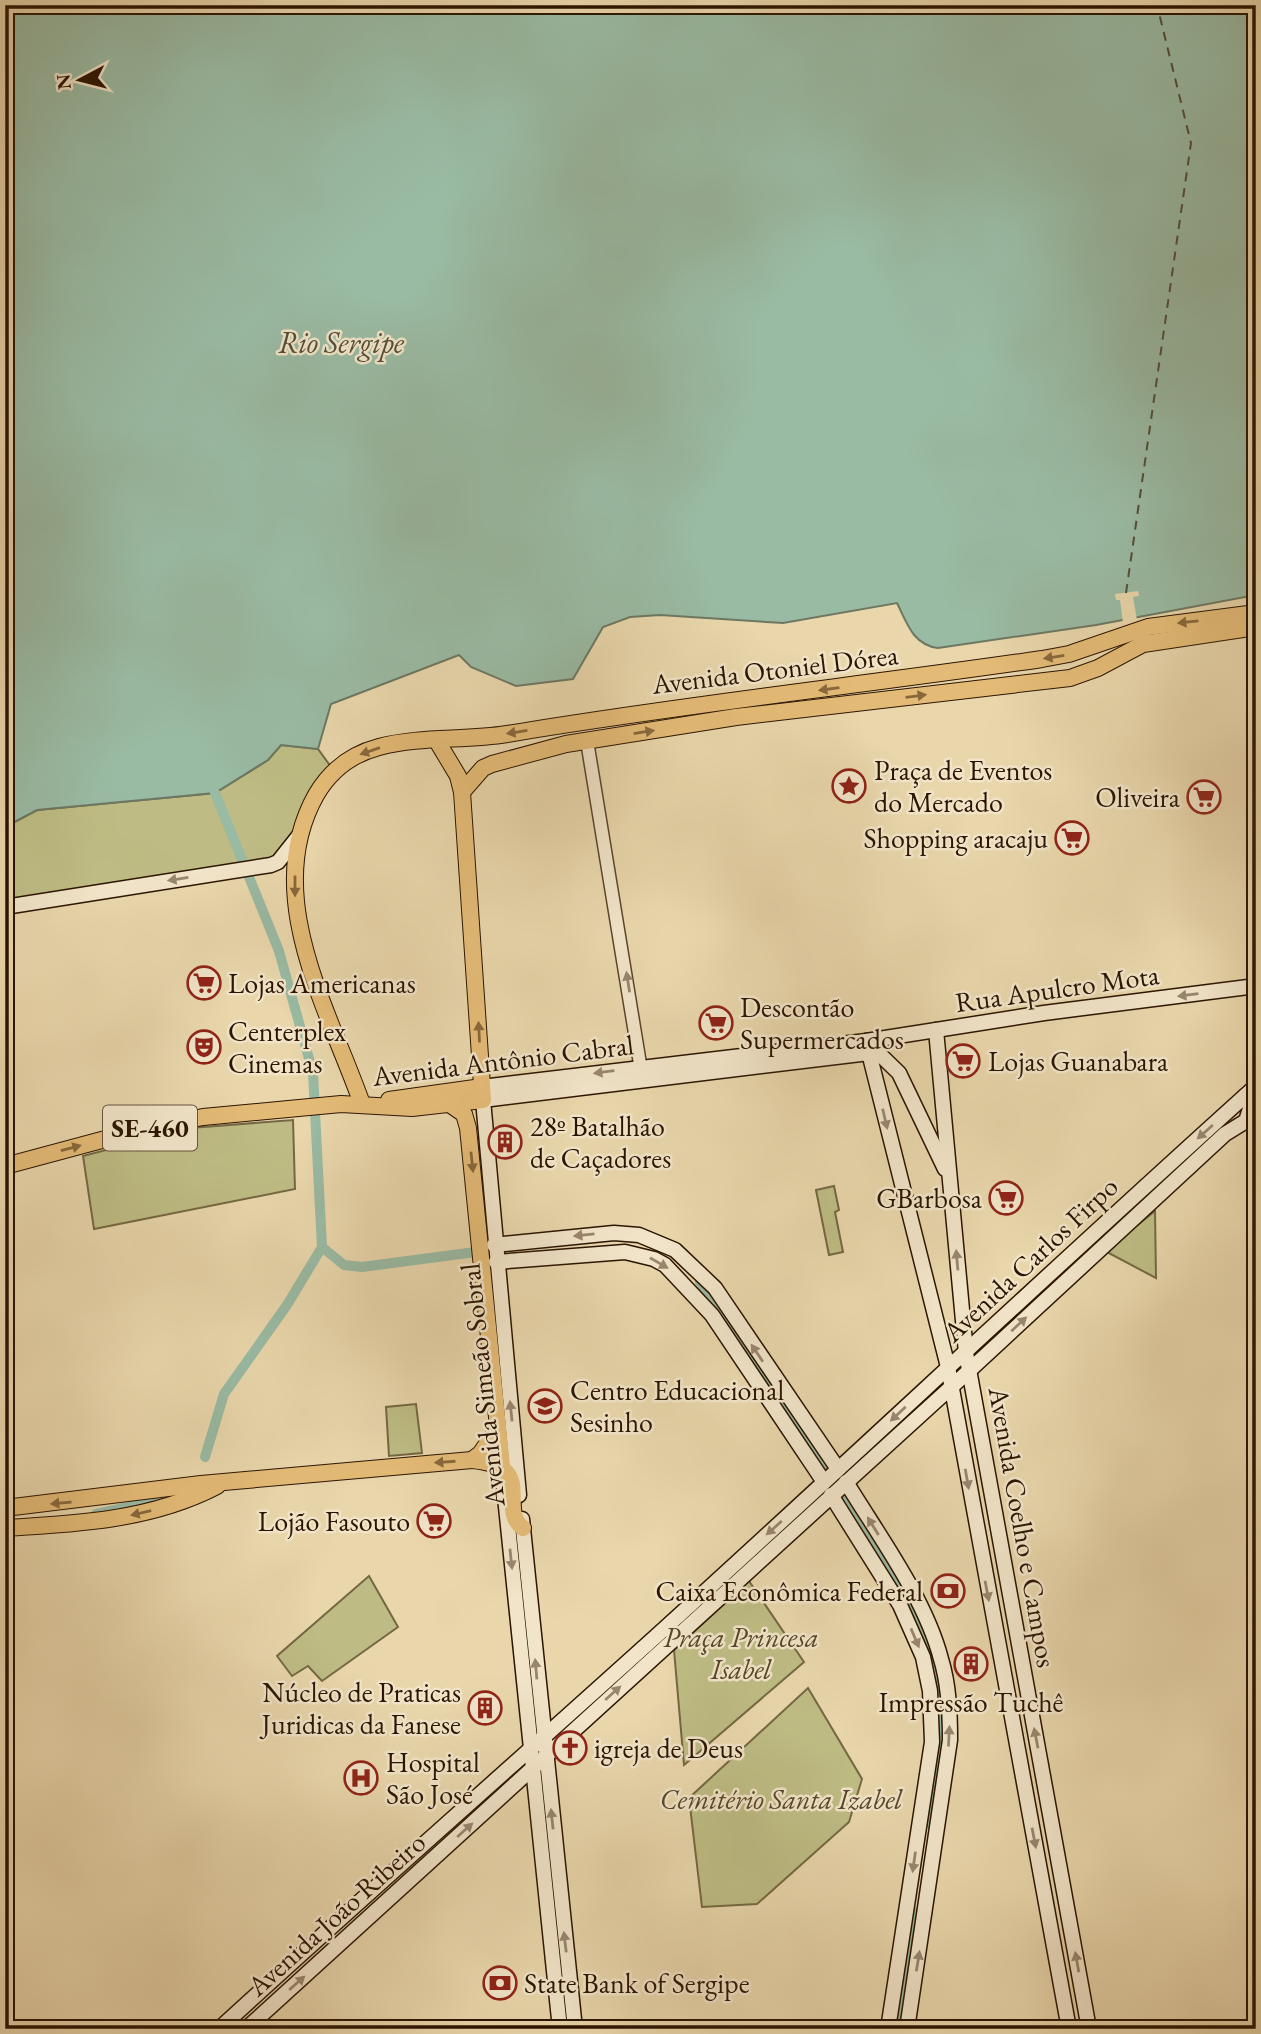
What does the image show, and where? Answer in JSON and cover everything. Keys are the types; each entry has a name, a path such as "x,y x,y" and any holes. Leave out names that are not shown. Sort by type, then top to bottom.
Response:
{"main road":[{"name":"Avenida Otoniel Dórea","path":"362,1104 302,936 294,883 302,831 315,796 334,771 359,754 394,744 496,736 1056,656 1148,627 1256,614"},
{"name":"Avenida Otoniel Dórea","path":"462,792 484,768 492,764 587,741 736,717 1070,678 1098,668 1143,645 1256,627"},
{"name":"Avenida Simeão Sobral","path":"437,741 458,776 462,792 482,1093 498,1428 560,2029"},
{"path":"5,907 275,863 302,831"},
{"name":"Rua Apulcro Mota","path":"867,1047 936,1030 1256,986"},
{"name":"Avenida Coelho e Campos","path":"936,1030 966,1353 1089,2029"},
{"name":"Avenida Antônio Cabral","path":"362,1104 482,1093 867,1047"},
{"path":"867,1047 900,1073 950,1181"},
{"name":"Avenida Coelho e Campos","path":"867,1047 948,1367 1069,2029"},
{"name":"Avenida Carlos Firpo","path":"835,1482 948,1367 1250,1091"},
{"name":"Avenida Carlos Firpo","path":"835,1482 952,1387 1216,1142 1246,1121 1251,1109 1250,1091"},
{"name":"Avenida Antônio Cabral","path":"362,1104 412,1108 448,1103 482,1093"},
{"name":"Avenida Simeão Sobral","path":"448,1103 457,1107 467,1122 474,1191 488,1253 523,1528 575,2029"},
{"name":"SE-460","path":"5,1166 139,1130 203,1117 362,1104"},
{"path":"488,1253 625,1252 654,1259 665,1265 712,1315 835,1482 928,1622 942,1659 950,1740 907,2029"},
{"path":"471,1460 488,1444 498,1428"},
{"name":"Avenida Simeão Sobral","path":"203,1488 222,1483 471,1460 502,1467"},
{"path":"502,1467 512,1482 516,1516 523,1528"},
{"path":"835,1482 900,1605 923,1657 930,1691 932,1742 888,2029"},
{"name":"Avenida João Ribeiro","path":"219,2029 530,1747 835,1482"},
{"name":"Avenida João Ribeiro","path":"246,2029 533,1769 835,1482"},
{"path":"5,1508 203,1488"},
{"path":"5,1528 108,1520 167,1506 203,1488"}],"street":[{"path":"587,741 642,1074"}],"green space":[{"path":"281,745 318,749 334,771 278,862 5,907 5,827 37,810 215,793 268,760"},
{"path":"293,1120 295,1189 94,1229 83,1156 190,1128"},
{"path":"834,1186 839,1210 835,1212 843,1252 829,1255 816,1190"},
{"path":"1155,1211 1156,1278 1105,1251"},
{"path":"416,1404 422,1453 389,1456 386,1407"},
{"path":"369,1576 398,1627 322,1681 308,1666 292,1676 277,1656"},
{"name":"Praça Princesa Isabel","path":"749,1581 804,1662 684,1765 674,1650"},
{"name":"Cemitério Santa Izabel","path":"808,1688 862,1779 849,1822 757,1904 702,1907 689,1798"}],"water":[{"name":"Rio Sergipe","path":"5,5 1256,5 1256,595 1096,625 938,648 922,643 917,638 897,603 783,623 660,615 630,617 603,627 573,679 516,686 471,667 459,655 331,704 318,749 281,745 268,760 215,793 37,810 5,827"}],"pier":[{"path":"1138,591 1139,596 1133,597 1137,620 1123,623 1120,600 1116,600 1115,594"}],"waterway":[{"path":"205,1457 224,1394 287,1305 322,1247 313,1073 279,951 215,793"},
{"path":"322,1247 344,1265 362,1267 483,1251"},
{"path":"700,1282 881,1550 925,1635 938,1678 940,1730 931,1824"},
{"path":"96,1514 170,1498"},
{"path":"898,2029 918,1912"}],"ferry route":[{"path":"1126,593 1191,143 1157,5"}],"place":[{"name":"Praça de Eventos do Mercado","path":"849,786"},
{"name":"Oliveira","path":"1204,797"},
{"name":"Shopping aracaju","path":"1072,838"},
{"name":"Lojas Americanas","path":"204,983"},
{"name":"Descontão Supermercados","path":"716,1023"},
{"name":"Centerplex Cinemas","path":"204,1047"},
{"name":"Lojas Guanabara","path":"963,1061"},
{"name":"28º Batalhão de Caçadores","path":"505,1142"},
{"name":"GBarbosa","path":"1006,1198"},
{"name":"Centro Educacional Sesinho","path":"545,1406"},
{"name":"Lojão Fasouto","path":"434,1521"},
{"name":"Caixa Econômica Federal","path":"948,1591"},
{"name":"Impressão Tuchê","path":"971,1664"},
{"name":"Núcleo de Praticas Juridicas da Fanese","path":"485,1708"},
{"name":"igreja de Deus","path":"570,1748"},
{"name":"Hospital São José","path":"361,1778"},
{"name":"State Bank of Sergipe","path":"500,1983"}]}
